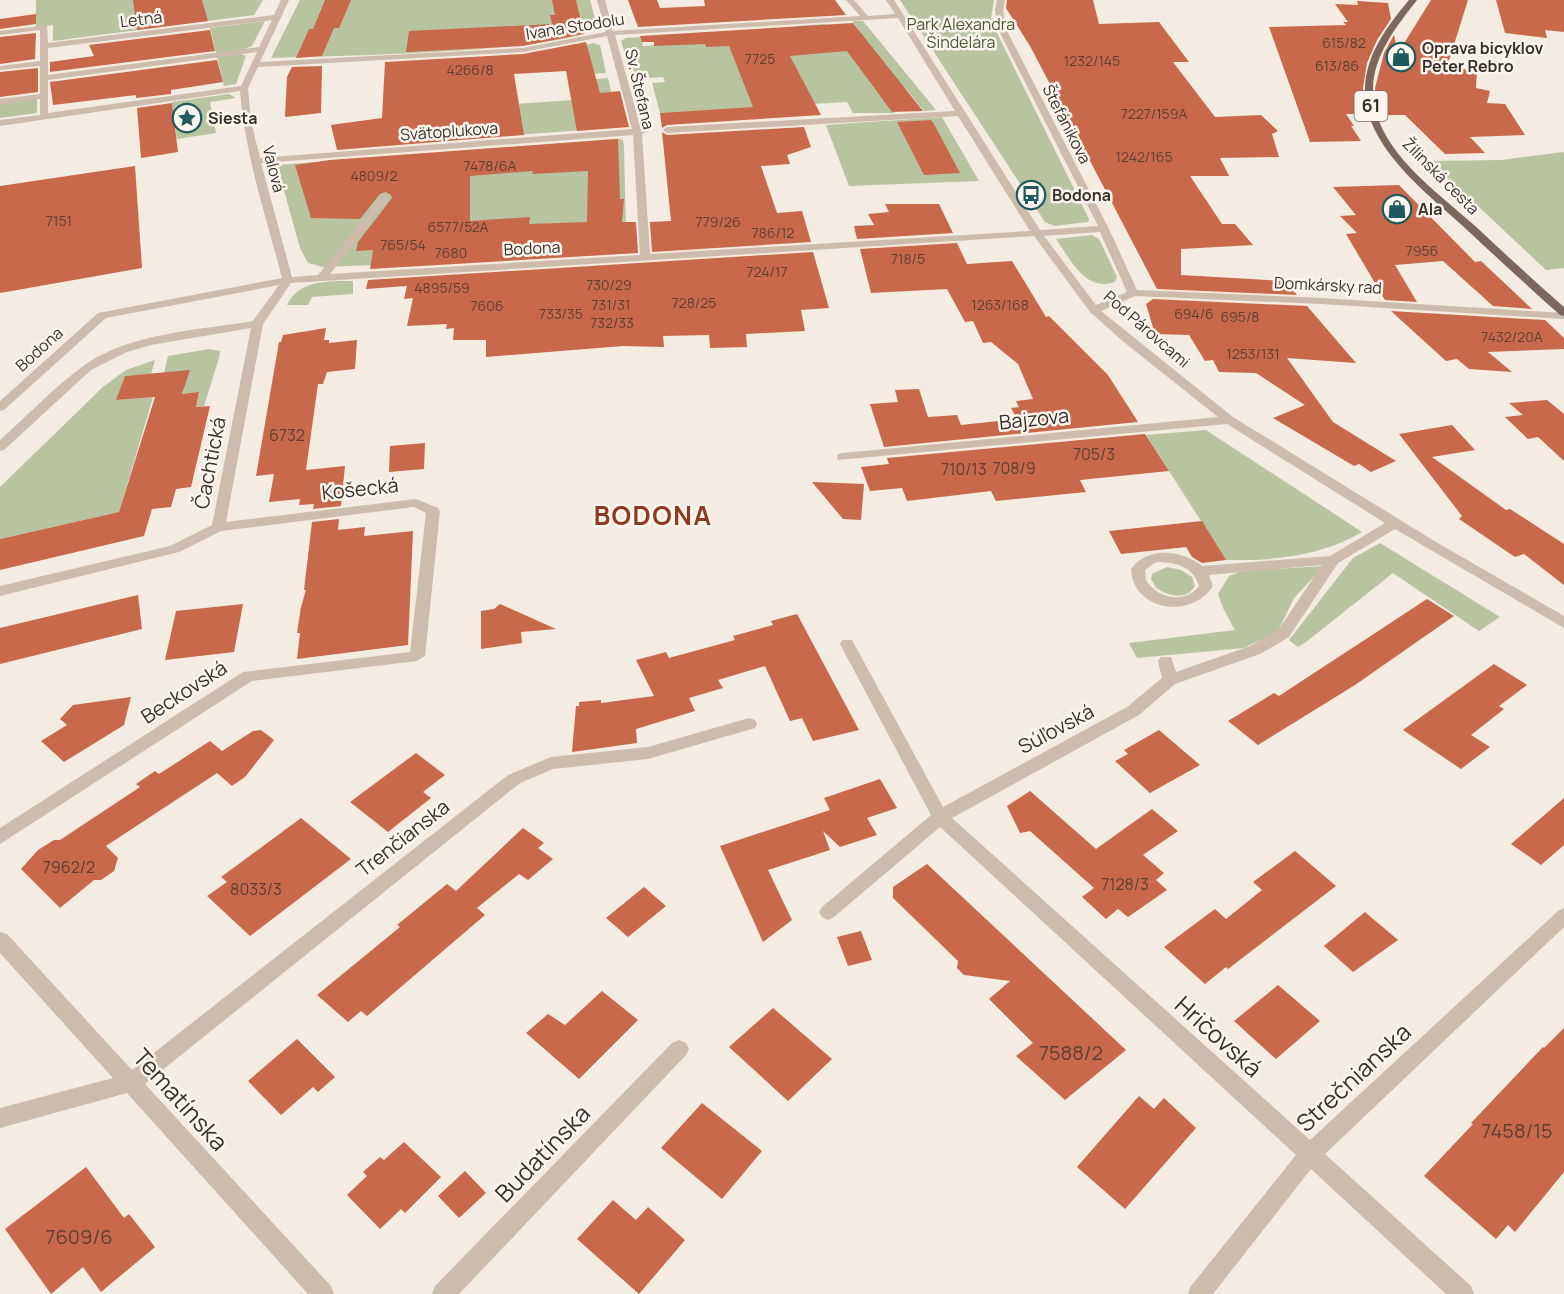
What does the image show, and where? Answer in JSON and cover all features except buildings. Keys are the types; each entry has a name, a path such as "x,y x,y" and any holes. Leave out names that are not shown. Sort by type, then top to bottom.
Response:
{"main road":[{"name":"Žilinská cesta","path":"1413,0 1382,43 1372,69 1370,103 1380,129 1398,157 1440,200 1564,314"}],"street":[{"name":"Valová","path":"285,0 244,88 247,121 256,161 288,280"},
{"name":"Sv. Štefana","path":"601,0 641,131 645,259"},
{"path":"850,0 865,17"},
{"name":"Pod Párovcami","path":"890,0 1037,234 1094,309 1129,341 1229,420 1395,523 1564,623"},
{"name":"Štefánikova","path":"1001,0 999,10 1002,29 1104,229 1133,293"},
{"name":"Ivana Stodolu","path":"254,65 523,50 611,33 900,16"},
{"name":"Letná","path":"44,46 276,17"},
{"path":"0,33 45,27 44,116"},
{"path":"44,78 261,49"},
{"path":"0,68 44,63"},
{"path":"0,123 244,88"},
{"path":"0,102 44,96"},
{"path":"667,130 962,112"},
{"name":"Svätoplukova","path":"256,161 641,131"},
{"path":"322,276 385,197"},
{"name":"Bodona","path":"0,407 102,315 288,280 322,276 645,259 1104,229"},
{"name":"Čachtická","path":"0,591 174,549 218,527 257,324 288,280"},
{"name":"Domkársky rad","path":"1094,309 1133,293 1564,314"},
{"path":"0,447 87,369 123,350 149,342 257,324"},
{"name":"Bajzova","path":"843,457 1229,420"},
{"name":"Košecká","path":"218,527 416,503 433,511 417,656"},
{"path":"1166,661 1170,680 1255,650 1284,633 1333,560 1395,523"},
{"path":"1200,571 1206,586 1197,598 1188,601 1165,600 1154,596 1139,584 1137,576 1142,564 1160,557 1182,560 1200,571 1333,560"},
{"path":"847,644 940,817"},
{"name":"Beckovská","path":"0,837 248,676 417,656"},
{"name":"Súľovská","path":"828,912 940,817 1133,711 1170,680"},
{"name":"Trenčianska","path":"130,1083 514,779 552,763 648,753 749,724"},
{"name":"Hričovská","path":"940,817 1463,1294"},
{"name":"Strečnianska","path":"1199,1294 1310,1154 1564,916"},
{"name":"Tematínska","path":"0,940 323,1294"},
{"name":"Budatínska","path":"443,1294 680,1049"},
{"path":"0,1119 130,1083"}],"green space":[{"path":"36,0 263,0 254,15 53,41 53,25 36,27"},
{"path":"300,0 590,0 597,26 579,35 544,42 497,47 271,58"},
{"name":"Park Alexandra Šindelára","path":"900,0 994,0 991,18 996,31 1089,219 1088,222 1054,226 1045,222"},
{"path":"265,21 252,46 242,50 216,53 210,28"},
{"path":"852,21 863,21 936,110 924,111 906,89 879,92 895,113 853,113 847,102 660,113 652,83 665,82 663,77 633,79 621,41 626,38 641,37 643,46 801,35 796,26 825,24 833,34 860,32"},
{"path":"593,43 600,45 606,73 594,74 558,51"},
{"path":"240,54 246,56 236,84 224,86 217,57"},
{"path":"608,78 619,124 612,128 407,143 428,110 572,100 595,81 568,83 570,81"},
{"path":"229,94 236,98 210,102 216,133 177,139 172,102"},
{"path":"37,99 37,113 0,118 0,104"},
{"path":"942,117 979,181 849,186 826,125"},
{"path":"623,140 624,146 626,234 473,261 323,267 308,263 300,248 277,165"},
{"path":"1564,152 1564,268 1546,270 1430,161 1501,160"},
{"path":"1092,235 1099,239 1117,277 1115,282 1104,284 1087,278 1073,264 1056,239"},
{"path":"353,281 353,294 312,297 308,305 287,305 292,297 306,286 324,282"},
{"path":"209,349 220,351 219,358 204,406 196,407 199,393 182,394 189,371 164,373 168,356"},
{"path":"155,360 151,374 125,376 117,400 153,397 119,512 0,539 0,487 104,386 126,370"},
{"path":"1206,430 1362,532 1314,552 1279,558 1226,560 1146,435"},
{"path":"1380,543 1500,617 1479,631 1393,573 1306,642 1298,647 1289,640 1353,558"},
{"path":"1324,566 1294,598 1278,631 1244,648 1137,658 1129,643 1235,630 1218,594 1229,576 1242,571"},
{"path":"1167,567 1181,570 1192,577 1195,586 1191,591 1177,596 1156,588 1151,579 1152,574"}],"place":[{"name":"Oprava bicyklov Peter Rebro","path":"1401,57"},
{"name":"Siesta","path":"187,118"},
{"name":"Bodona","path":"1031,195"},
{"name":"Ala","path":"1397,209"}],"district":[{"name":"BODONA","path":"653,516"}]}
